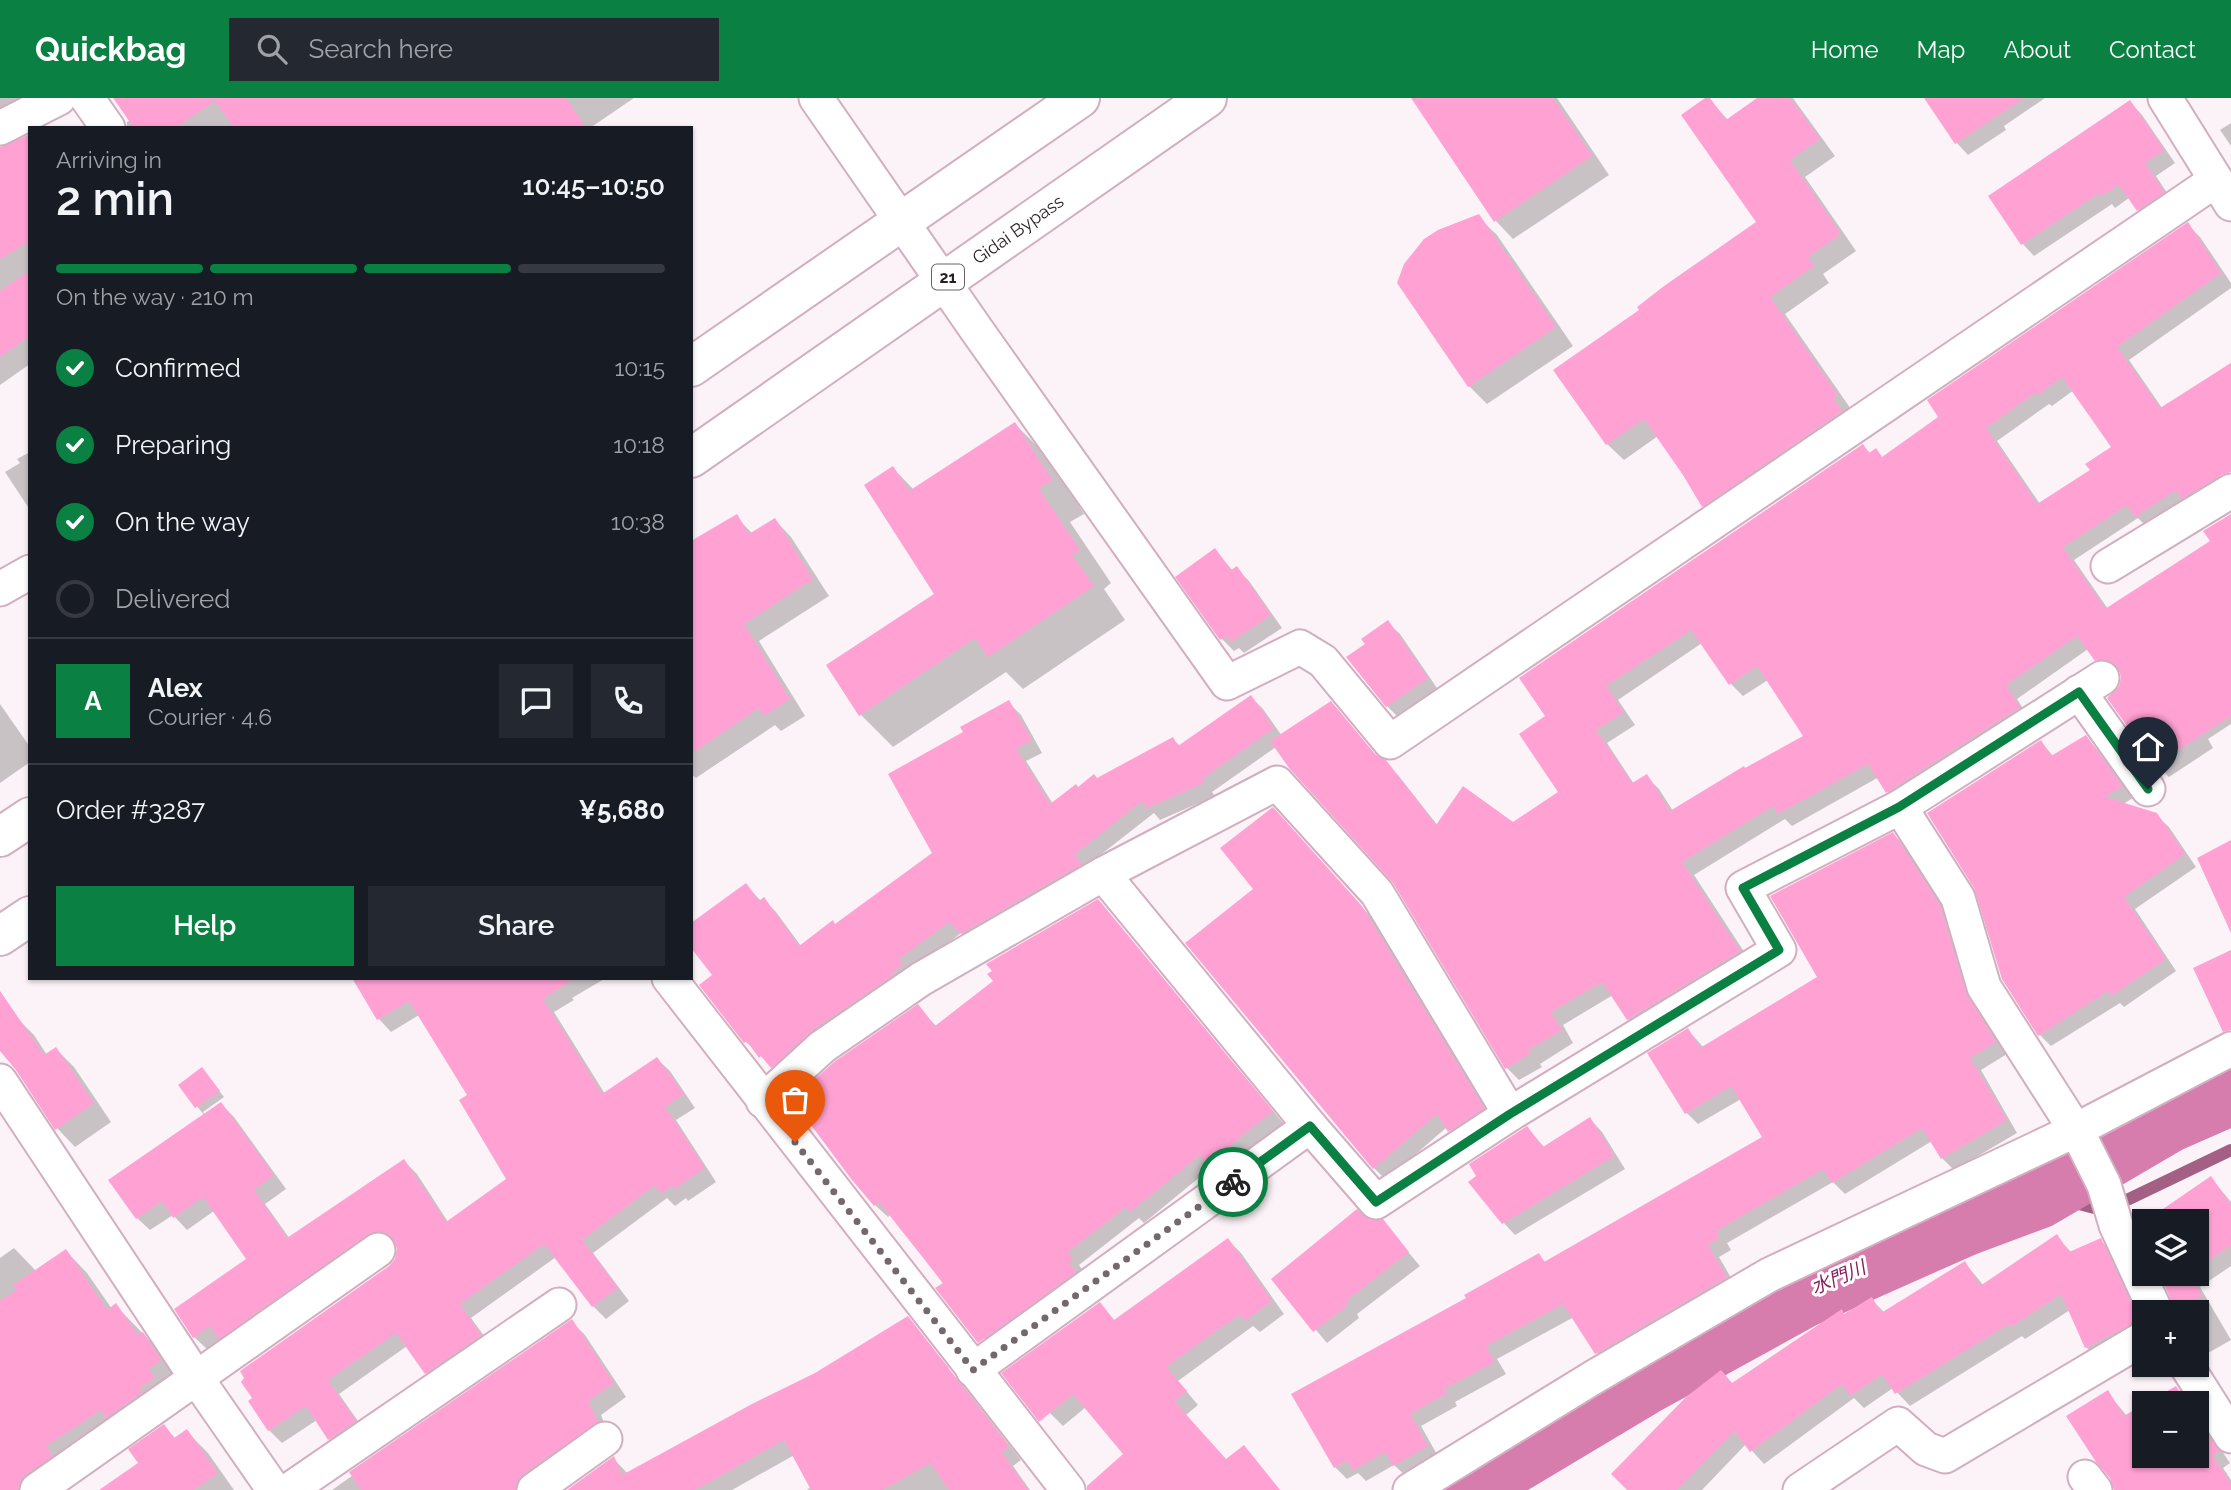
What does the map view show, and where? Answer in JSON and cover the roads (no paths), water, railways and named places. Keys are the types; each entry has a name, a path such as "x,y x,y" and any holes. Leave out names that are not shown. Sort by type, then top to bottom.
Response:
{"highway":[{"path":"693,366 1080,98"},
{"name":"Gidai Bypass","path":"693,457 1207,98"},
{"path":"0,837 28,818"},
{"path":"0,936 28,917"}],"street":[{"path":"0,128 59,98"},
{"path":"87,98 107,126"},
{"path":"816,98 1227,683 1300,647 1323,661 1390,742 2224,192 2169,99"},
{"path":"2108,566 2231,491"},
{"path":"0,589 28,573"},
{"path":"1103,874 1310,1126 1376,1202 1510,1114 1779,950 1743,888 1899,807 2091,685 2148,789"},
{"path":"763,1101 822,1047 921,979 1103,874 1278,783 1377,893 1510,1114"},
{"path":"1899,807 1958,898 1984,987 2078,1134 2104,1185 2116,1226 2151,1300"},
{"path":"670,980 1068,1490"},
{"path":"1410,1490 1594,1377 1769,1275 2078,1134 2231,1049"},
{"path":"0,1081 197,1379 274,1490"},
{"path":"973,1370 1310,1126"},
{"path":"37,1490 378,1250"},
{"path":"289,1490 559,1305"},
{"path":"1800,1490 1898,1424 1926,1449 1945,1456 2132,1345"},
{"path":"2195,1377 2225,1416"},
{"path":"534,1490 605,1439"}],"waterway":[{"name":"水門川","path":"1458,1490 1640,1381 1802,1292 1962,1221 2037,1193 2167,1117 2231,1089"},
{"path":"2037,1193 2098,1209 2129,1199 2231,1150"}]}
